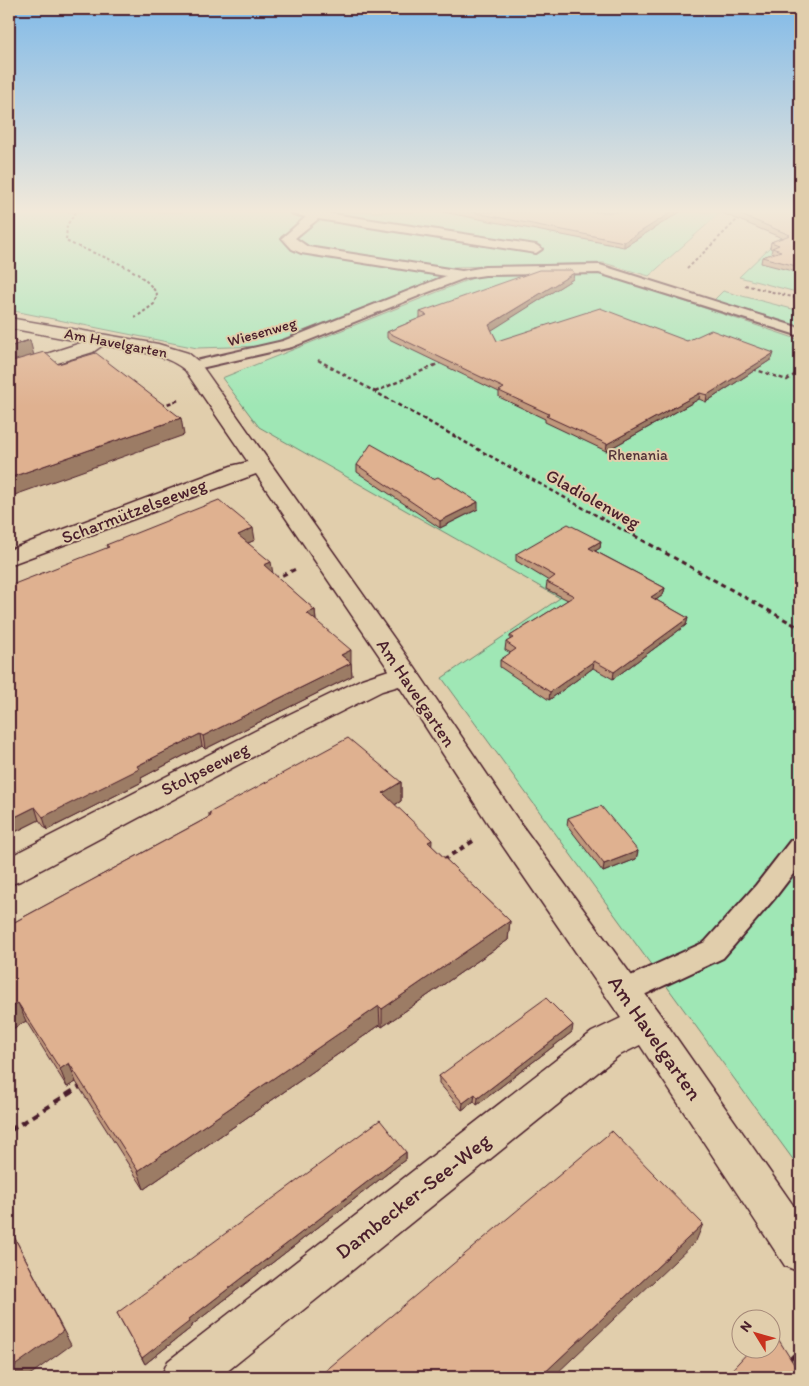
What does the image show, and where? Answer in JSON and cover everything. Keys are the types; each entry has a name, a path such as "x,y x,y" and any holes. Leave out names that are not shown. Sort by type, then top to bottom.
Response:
{"street":[{"name":"Am Havelgarten","path":"9,323 158,350 181,357 192,366 404,674 507,828 646,1024 800,1250"},
{"path":"9,372 87,348 100,339"},
{"name":"Scharmützelseeweg","path":"9,558 239,471 261,466"},
{"name":"Stolpseeweg","path":"9,872 284,728 372,685 404,674"},
{"name":"Dambecker-See-Weg","path":"184,1377 605,1044 646,1024"}],"lane":[{"name":"Wiesenweg","path":"192,366 287,344 457,277"},
{"name":"Wiesenweg","path":"625,277 800,332"},
{"path":"623,992 714,950 765,892 800,846"}],"path":[{"path":"100,339 118,330 154,304 156,297 155,288 141,277"},
{"path":"663,288 679,277"},
{"name":"Gladiolenweg","path":"287,344 800,628"},
{"path":"374,392 444,361"},
{"path":"752,368 787,380 800,371"},
{"path":"154,408 208,390"},
{"path":"268,581 304,565 324,560"},
{"path":"440,862 474,840 507,828"},
{"path":"9,1131 85,1084"},
{"path":"787,1363 800,1349"}],"green space":[{"path":"9,277 441,277 265,346 197,348 9,310"},
{"name":"Rhenania","path":"475,277 611,277 800,340 800,1169 442,678 560,598 259,427 222,378"},
{"path":"739,277 800,277 800,293"},
{"path":"723,291 800,311 800,329 714,300"}],"building":[{"path":"520,277 568,277 489,325 497,341 600,308 687,341 711,330 774,353 707,395 700,393 607,444 546,416 549,414 499,391 504,388 387,332 427,315 420,312"},
{"path":"11,337 19,343 30,340 9,347 9,338"},
{"path":"44,352 58,364 96,353 181,418 9,478 9,362"},
{"path":"371,444 433,479 438,477 478,502 440,521 357,465"},
{"path":"219,500 253,528 238,535 271,562 264,565 315,610 307,613 351,650 341,655 351,663 203,736 200,734 137,766 139,769 43,817 35,807 9,820 9,586 109,547 106,545"},
{"path":"568,524 601,541 589,548 665,588 651,597 688,618 614,672 594,661 550,692 500,660 516,649 506,642 513,638 510,636 574,596 547,582 555,576 516,554"},
{"path":"348,738 401,782 383,793 432,840 428,842 510,921 382,1009 379,1006 138,1171 69,1063 60,1069 18,1003 9,1008 9,925 211,816 209,813"},
{"path":"601,806 638,851 604,864 568,818"},
{"path":"546,998 573,1025 478,1098 475,1094 463,1103 439,1076"},
{"path":"380,1120 406,1152 189,1319 190,1321 142,1358 117,1313"},
{"path":"612,1131 703,1224 540,1377 318,1377"},
{"path":"9,1227 63,1331 9,1370"},
{"path":"782,1345 800,1374 800,1377 725,1377 743,1358 782,1358"}]}
